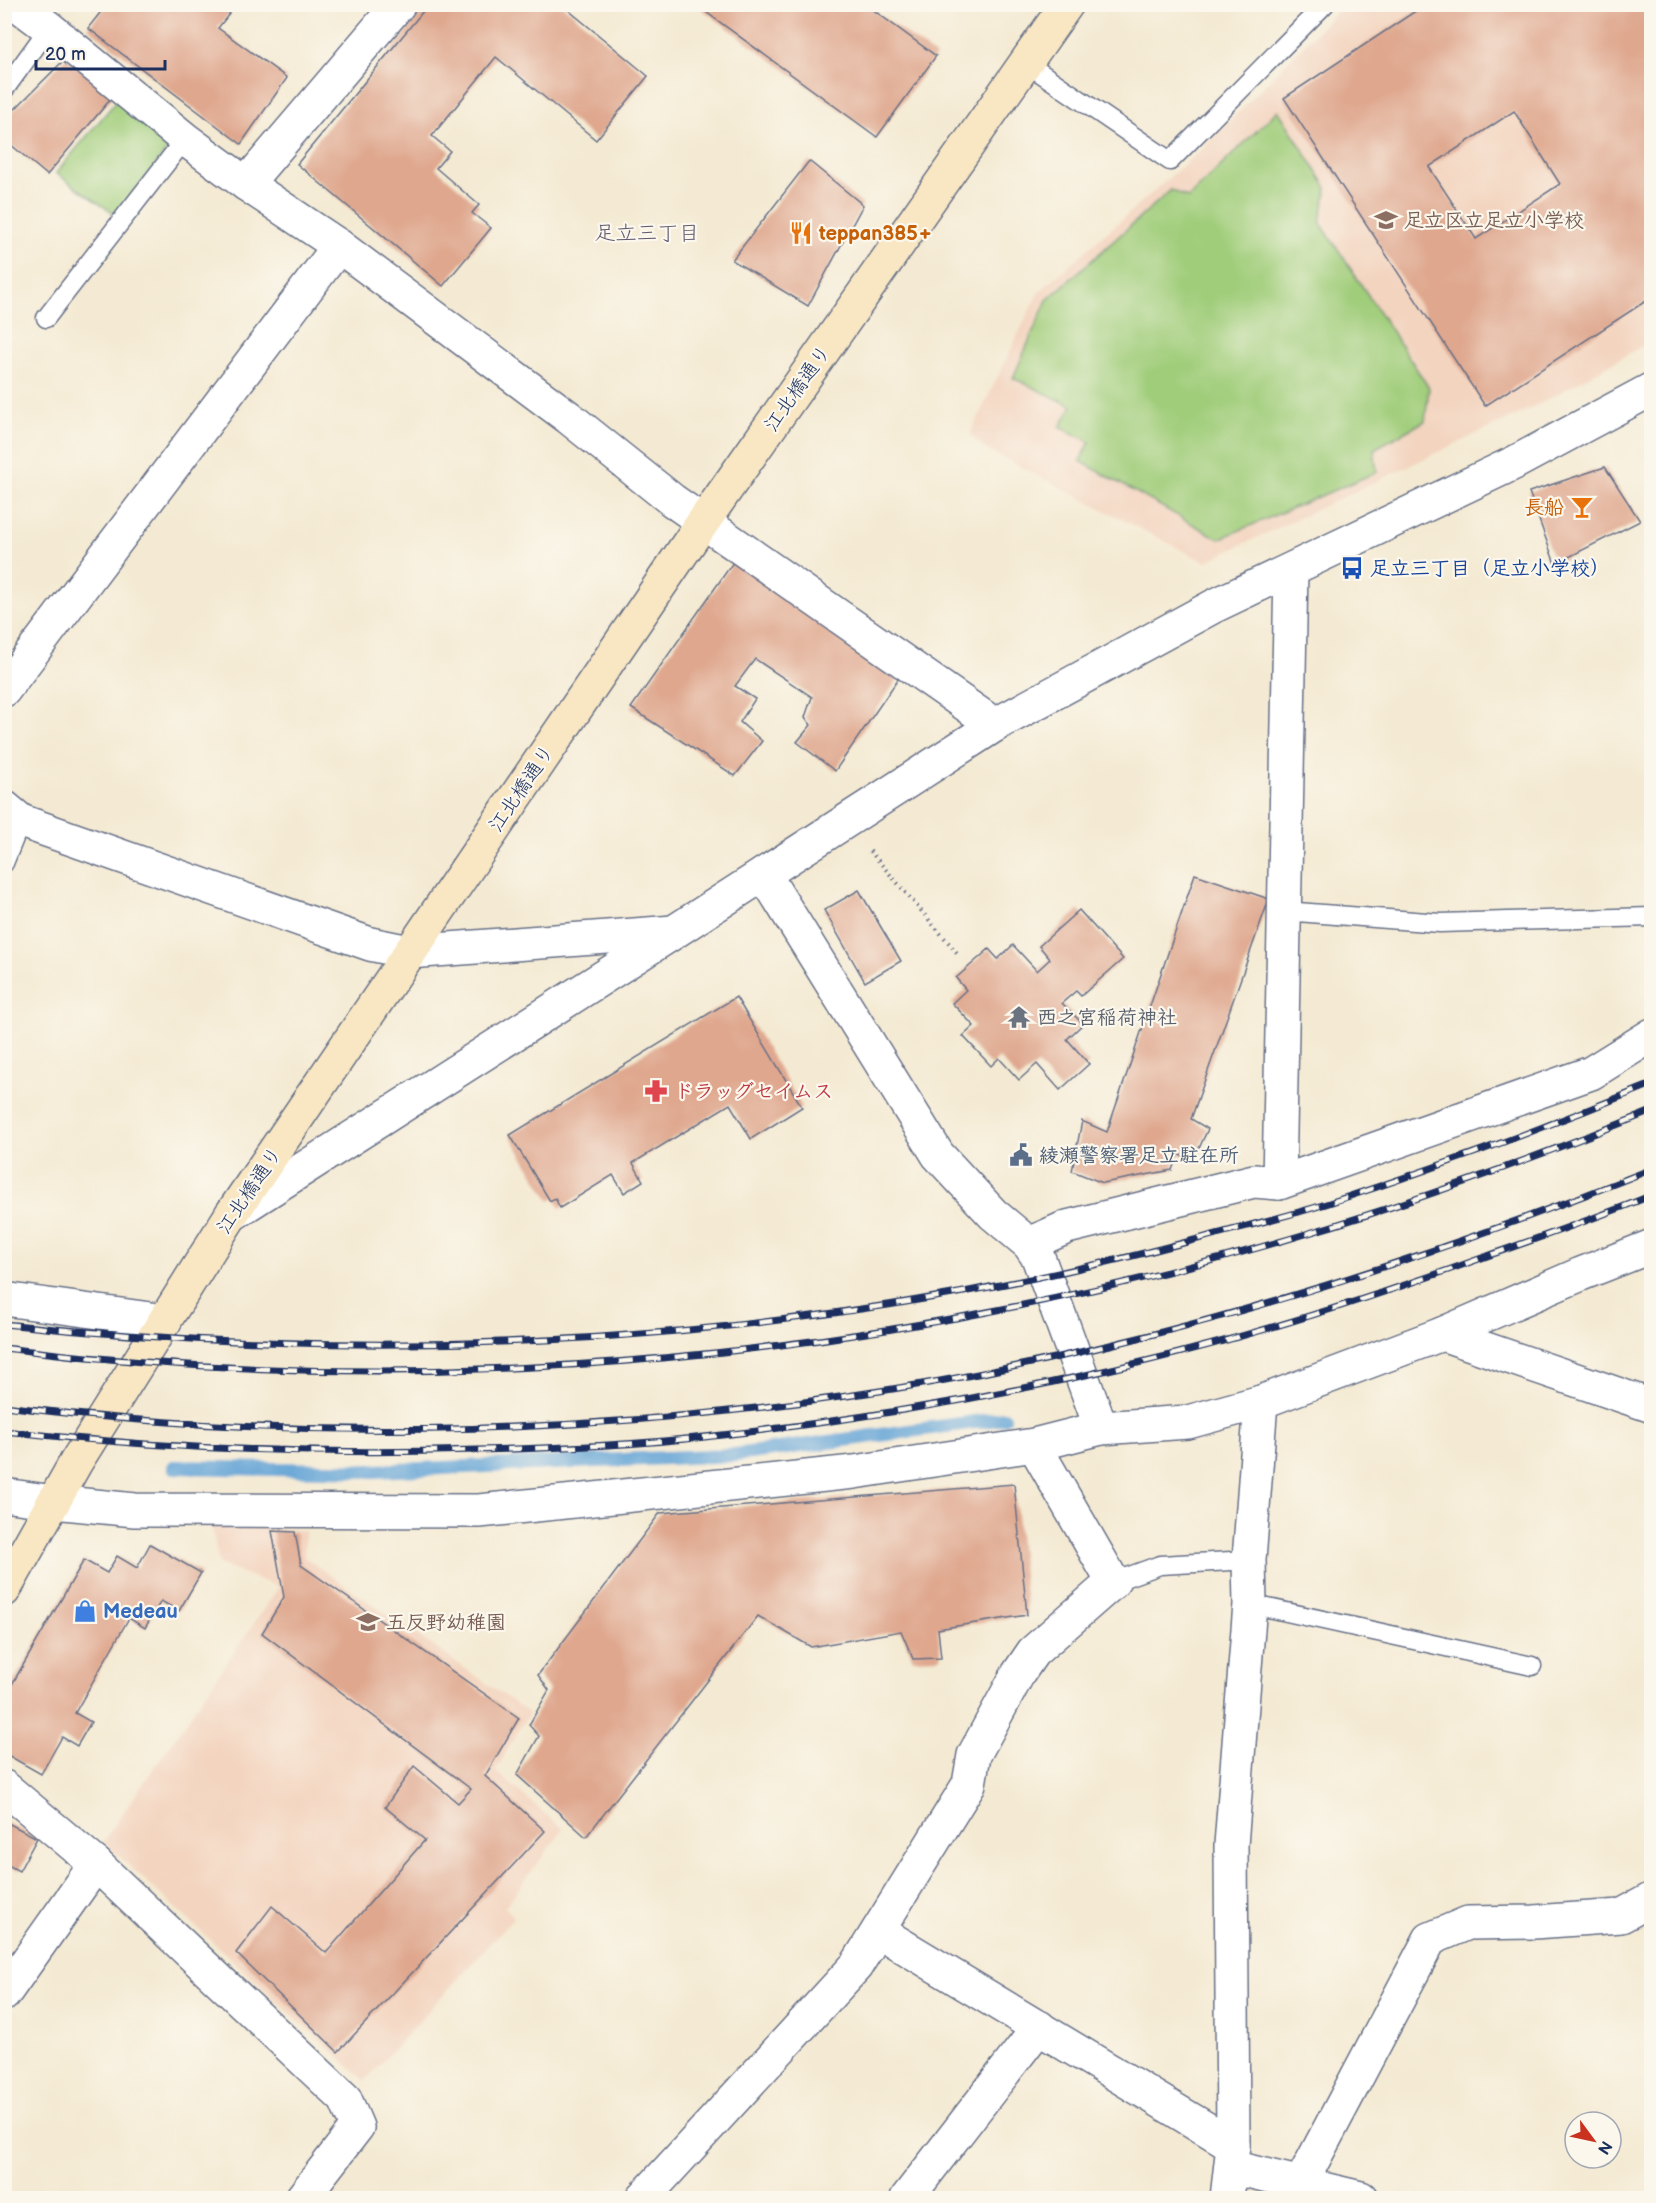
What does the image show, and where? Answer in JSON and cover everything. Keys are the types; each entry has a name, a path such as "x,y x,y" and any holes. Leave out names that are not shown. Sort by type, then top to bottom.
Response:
{"main road":[{"name":"江北橋通り","path":"4,1590 76,1462 231,1215 703,522 1067,4"}],"street":[{"path":"17,4 185,139 246,184 339,246 703,522 995,724"},
{"path":"246,184 399,4"},
{"path":"4,690 339,246"},
{"path":"231,1215 995,724 1214,606 1515,463 1652,389"},
{"path":"1279,1183 1290,570"},
{"path":"13,814 333,932 370,944 409,952 674,932"},
{"path":"764,874 938,1155 993,1214 1029,1244 1038,1257 1101,1428"},
{"path":"1029,1244 1067,1227 1254,1181 1279,1183 1590,1073 1652,1035"},
{"path":"4,1495 135,1510 478,1511 854,1472 1034,1445 1101,1428 1188,1422 1261,1402 1442,1334 1652,1246"},
{"path":"4,1299 165,1321"},
{"path":"1442,1334 1652,1406"},
{"path":"1230,2170 1231,1845 1251,1604 1249,1560 1261,1402"},
{"path":"643,2199 856,1966 969,1784 974,1755 1018,1674 1033,1652 1113,1582 1034,1445"},
{"path":"4,1787 96,1864 345,2099 357,2127 302,2199"},
{"path":"4,1994 96,1864"},
{"path":"1300,2185 1430,1939 1467,1923 1533,1922 1621,1916 1652,1899"},
{"path":"878,1931 1039,2027 1230,2170 1361,2199"},
{"path":"908,2199 1039,2027"}],"lane":[{"path":"1026,63 1170,161 1325,4"},
{"path":"4,90 49,28"},
{"path":"46,318 185,139"},
{"path":"4,862 13,814"},
{"path":"1284,910 1440,923 1652,917"},
{"path":"1113,1582 1160,1565 1249,1560"},
{"path":"1251,1604 1532,1666"}],"path":[{"path":"865,844 959,955"}],"shaded area":[{"name":"足立区立足立小学校","path":"1343,5 1651,5 1651,341 1534,407 1205,562 984,448 970,434 1038,293 1204,147"},
{"path":"211,1523 305,1531 304,1557 529,1713 495,1771 563,1829 505,1907 514,1917 365,2081 103,1842 279,1587 219,1564"}],"green space":[{"path":"117,100 175,140 116,215 56,173"},
{"path":"1278,110 1327,188 1320,222 1429,388 1425,421 1374,449 1377,472 1219,539 1080,461 1090,442 1060,427 1072,406 1013,378 1047,300 1171,190 1188,198"}],"building":[{"path":"107,4 237,4 218,28 287,78 241,144 88,28"},
{"path":"429,4 561,4 648,76 596,140 496,57 432,136 450,151 436,168 479,205 472,213 491,228 443,286 297,164"},
{"path":"695,4 865,4 936,56 877,137"},
{"path":"1426,4 1652,4 1652,159 1648,161 1652,166 1652,297 1485,406 1284,98","holes":["1514,111 1560,184 1476,239 1429,167"]},
{"path":"66,58 114,95 47,175 4,139 4,120"},
{"name":"teppan385+","path":"809,161 863,205 808,306 732,260"},
{"name":"長船","path":"1605,467 1640,521 1555,564 1529,492"},
{"path":"736,558 903,672 835,771 797,742 811,725 805,717 812,697 755,659 735,686 755,699 740,722 762,741 735,776 631,708"},
{"path":"1195,874 1269,899 1191,1119 1208,1129 1193,1161 1178,1154 1172,1170 1103,1183 1072,1171 1082,1121 1107,1132"},
{"path":"859,890 901,961 865,982 824,910"},
{"path":"1079,910 1123,959 1081,996 1076,991 1062,1003 1083,1024 1067,1039 1089,1064 1060,1090 1037,1064 1019,1080 999,1058 991,1066 963,1036 974,1026 952,1003 966,990 956,978 989,949 998,959 1013,945 1037,971 1050,959 1039,946"},
{"path":"736,997 802,1107 751,1139 730,1104 633,1163 643,1181 624,1193 613,1175 560,1208 555,1198 550,1201 510,1135"},
{"path":"1014,1484 1027,1615 938,1629 941,1658 913,1659 901,1631 811,1647 758,1616 586,1837 517,1775 539,1736 529,1725 549,1690 538,1675 660,1513"},
{"path":"272,1531 295,1532 301,1565 519,1718 485,1776 545,1831 338,2052 236,1953 272,1906 326,1953 425,1840 385,1807 414,1766 458,1803 471,1789 262,1633 284,1597"},
{"path":"150,1544 201,1573 179,1611 161,1601 145,1628 129,1618 75,1713 91,1722 77,1746 62,1737 41,1774 4,1753 4,1698 84,1560 107,1573 117,1556 137,1568"},
{"path":"4,1821 37,1838 19,1871 4,1863"}],"waterway":[{"path":"174,1467 375,1471 735,1455 1004,1418"}],"railway":[{"path":"4,1324 153,1337 302,1343 451,1343 600,1337 748,1324 896,1304 1042,1277 1187,1242 1309,1209 1490,1147 1652,1084"},
{"path":"4,1348 168,1364 333,1371 498,1369 663,1358 827,1339 989,1312 1150,1276 1309,1233 1482,1176 1652,1111"},
{"path":"4,1406 120,1418 237,1426 355,1429 473,1428 591,1423 708,1413 825,1399 940,1381 1031,1363 1212,1319 1390,1265 1478,1235 1652,1169"},
{"path":"4,1431 181,1446 359,1452 630,1444 775,1429 935,1405 1041,1385 1234,1338 1408,1284 1573,1226 1652,1195"}],"place":[{"name":"足立区立足立小学校","path":"1386,220"},
{"name":"teppan385+","path":"801,233"},
{"name":"長船","path":"1582,507"},
{"name":"足立三丁目（足立小学校）","path":"1352,568"},
{"name":"西之宮稲荷神社","path":"1019,1017"},
{"name":"ドラッグセイムス","path":"656,1091"},
{"name":"綾瀬警察署足立駐在所","path":"1021,1155"},
{"name":"Medeau","path":"85,1611"},
{"name":"五反野幼稚園","path":"368,1622"}],"district":[{"name":"足立三丁目","path":"647,233"}]}
